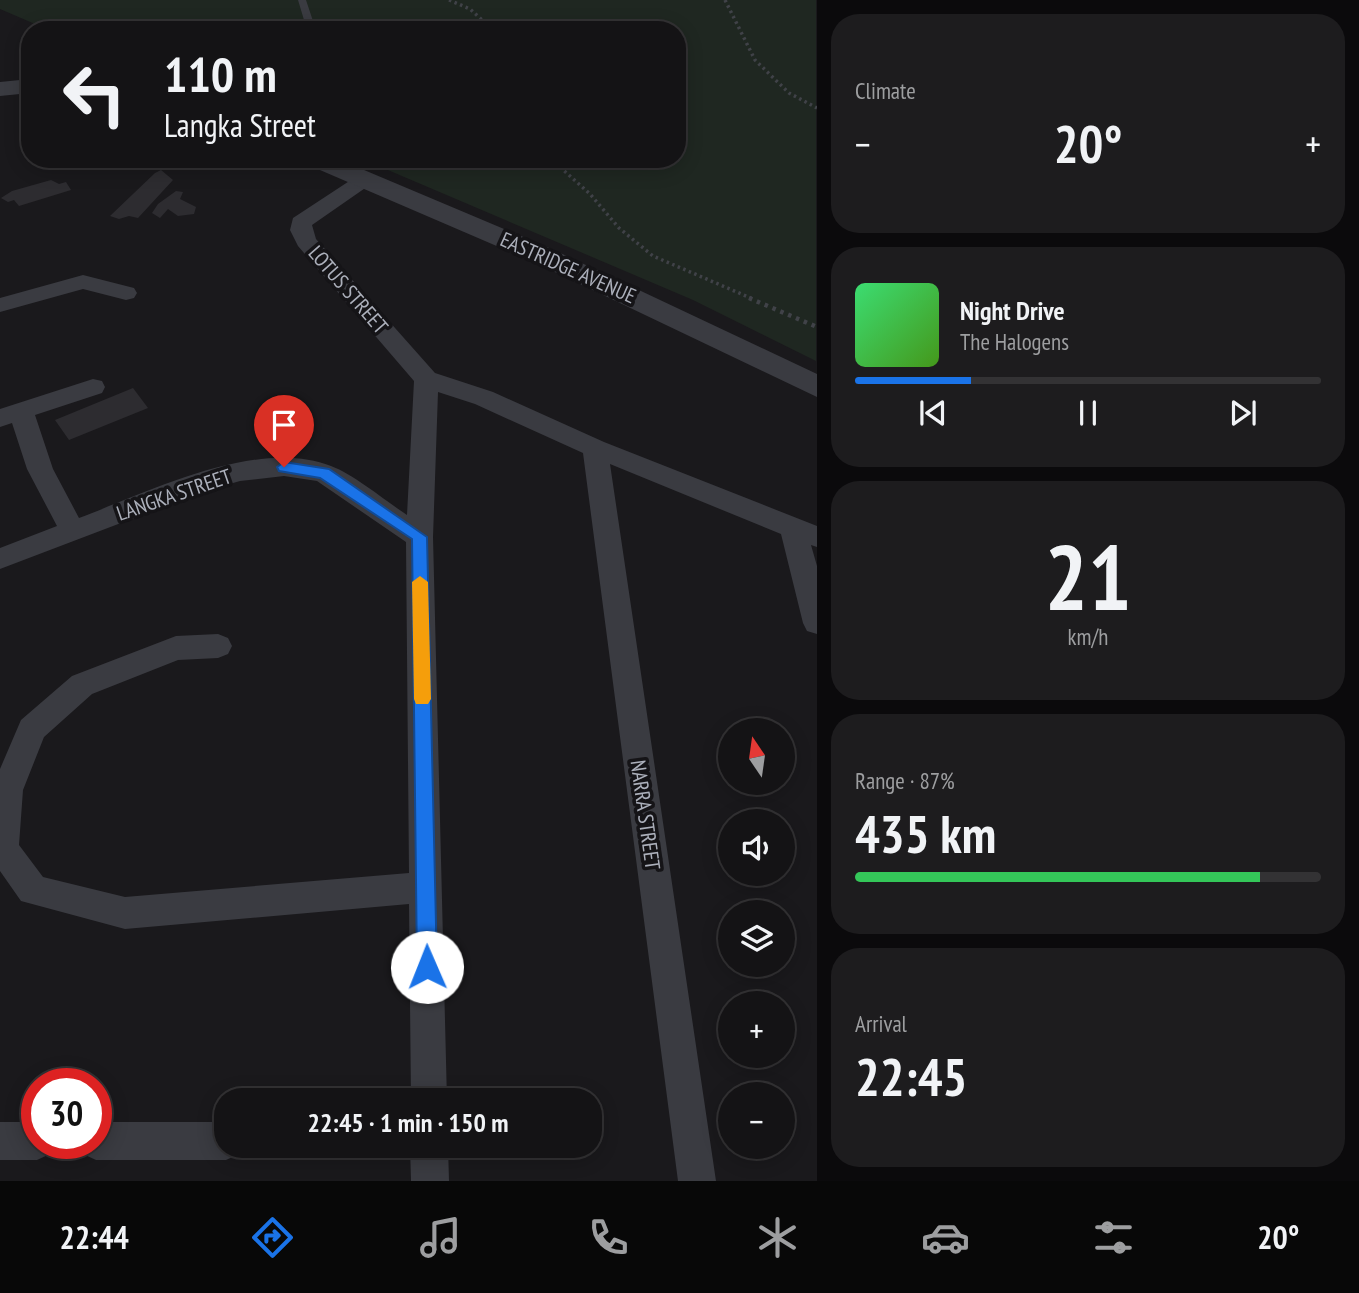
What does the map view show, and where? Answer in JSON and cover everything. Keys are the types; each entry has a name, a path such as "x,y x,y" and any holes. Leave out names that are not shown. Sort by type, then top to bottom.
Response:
{"street":[{"path":"0,89 21,87"},
{"name":"LOTUS STREET","path":"354,171 301,223 301,230 306,241 426,379"},
{"name":"EASTRIDGE AVENUE","path":"354,171 544,256 817,387"},
{"path":"0,304 83,282 127,293"},
{"path":"429,1088 419,537 426,379 484,398 596,448 805,532 817,623"},
{"path":"73,531 10,414 93,387"},
{"name":"NARRA STREET","path":"596,448 697,1181"},
{"name":"LANGKA STREET","path":"0,559 197,484 240,472 284,467 324,473 419,537"},
{"path":"219,646 176,648 82,685 32,729 7,790 3,849 33,890 125,914 426,887"},
{"path":"0,1141 21,1141"},
{"path":"112,1141 214,1141"},
{"path":"429,1158 430,1181"}],"lane":[{"path":"302,0 309,21"}],"path":[{"path":"449,0 470,9 482,21"},
{"path":"725,0 755,61 789,93 817,108"},
{"path":"561,168 590,194 619,228 653,256 817,327"}],"shaded area":[{"path":"0,0 816,0 816,361 693,300 383,168 686,168 686,21 28,21 0,9"}],"building":[{"path":"161,170 173,180 138,218 129,216 119,219 110,216 155,173"},
{"path":"51,180 59,184 66,182 71,190 19,206 14,200 8,202 1,198 12,191"},
{"path":"176,191 183,192 180,199 196,207 194,214 178,216 168,209 160,218 152,213 158,204"},
{"path":"133,388 148,408 69,440 55,420"}],"slow traffic":[{"path":"420,582 422,699"}],"route":[{"path":"284,467 324,473 419,537 427,967"}]}
